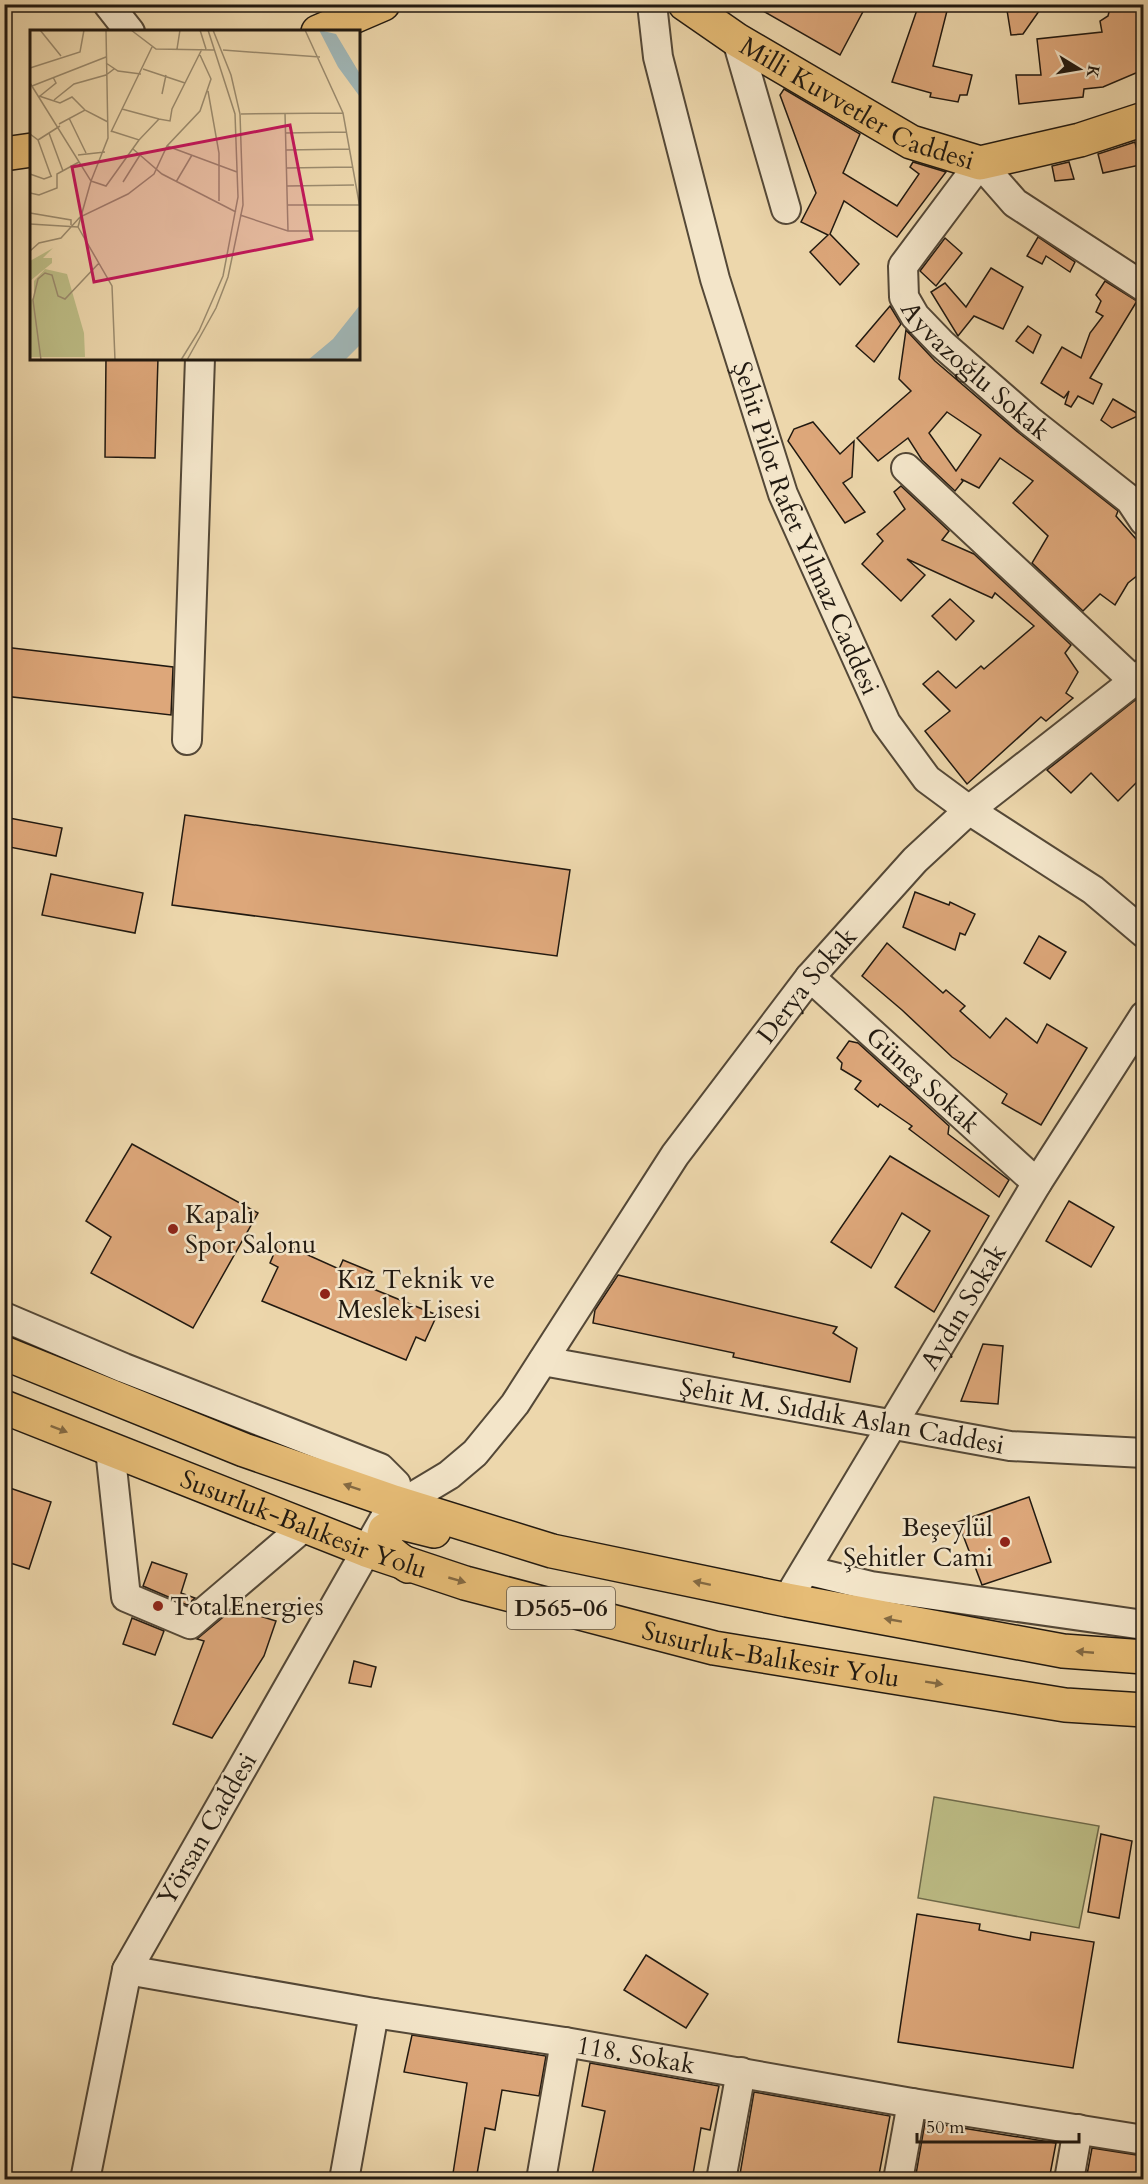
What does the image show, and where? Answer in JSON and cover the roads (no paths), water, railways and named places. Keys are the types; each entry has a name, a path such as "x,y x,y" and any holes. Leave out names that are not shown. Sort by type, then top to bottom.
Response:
{"main road":[{"path":"323,30 383,4"},
{"name":"Milli Kuvvetler Caddesi","path":"685,4 737,40 911,141 980,163 1080,140 1143,119"},
{"path":"4,154 30,150"},
{"name":"Susurluk-Balıkesir Yolu","path":"4,1353 244,1450 394,1502 552,1551 787,1600 1063,1651 1143,1657"},
{"name":"Susurluk-Balıkesir Yolu","path":"4,1407 408,1566 714,1648 1065,1704 1143,1710"},
{"path":"408,1566 386,1549 383,1541 385,1530 390,1524 410,1523 468,1542 589,1575 664,1575"}],"street":[{"path":"108,4 128,30"},
{"name":"Şehit Pilot Rafet Yılmaz Caddesi","path":"652,4 658,57 716,279 783,494 886,723 927,779 969,810 1093,890 1143,933"},
{"path":"737,40 786,209"},
{"path":"980,163 1015,203 1143,287"},
{"name":"Ayvazoğlu Sokak","path":"980,163 903,266 904,297 915,316 942,344 1030,421 1130,500 1143,521"},
{"path":"187,740 200,360"},
{"path":"906,468 1139,677"},
{"name":"Derya Sokak","path":"394,1502 409,1499 450,1475 475,1453 495,1429 515,1404 675,1155 810,977 915,860 969,810 1139,677"},
{"name":"Güneş Sokak","path":"810,977 1037,1183"},
{"name":"Aydın Sokak","path":"787,1600 893,1427 1037,1183 1143,1016"},
{"path":"4,1317 124,1368 380,1468 404,1474 450,1475"},
{"name":"Şehit M. Sıddık Aslan Caddesi","path":"543,1361 893,1427 1010,1446 1143,1453"},
{"path":"110,1449 126,1597 190,1624 306,1526"},
{"path":"380,1468 396,1484 394,1502"},
{"name":"Yörsan Caddesi","path":"85,2180 127,1970 394,1502"},
{"path":"806,1570 871,1586 1143,1625"},
{"name":"118. Sokak","path":"127,1970 374,2013 565,2042 912,2103 1143,2139"},
{"path":"344,2180 374,2013"},
{"path":"541,2180 565,2042"},
{"path":"721,2180 741,2072"},
{"path":"898,2180 912,2103"},
{"path":"1069,2180 1078,2129"}],"place":[{"name":"Kapalı Spor Salonu","path":"173,1229"},
{"name":"Kız Teknik ve Meslek Lisesi","path":"325,1294"},
{"name":"Beşeylül Şehitler Cami","path":"1005,1542"},
{"name":"TotalEnergies","path":"158,1606"}]}
